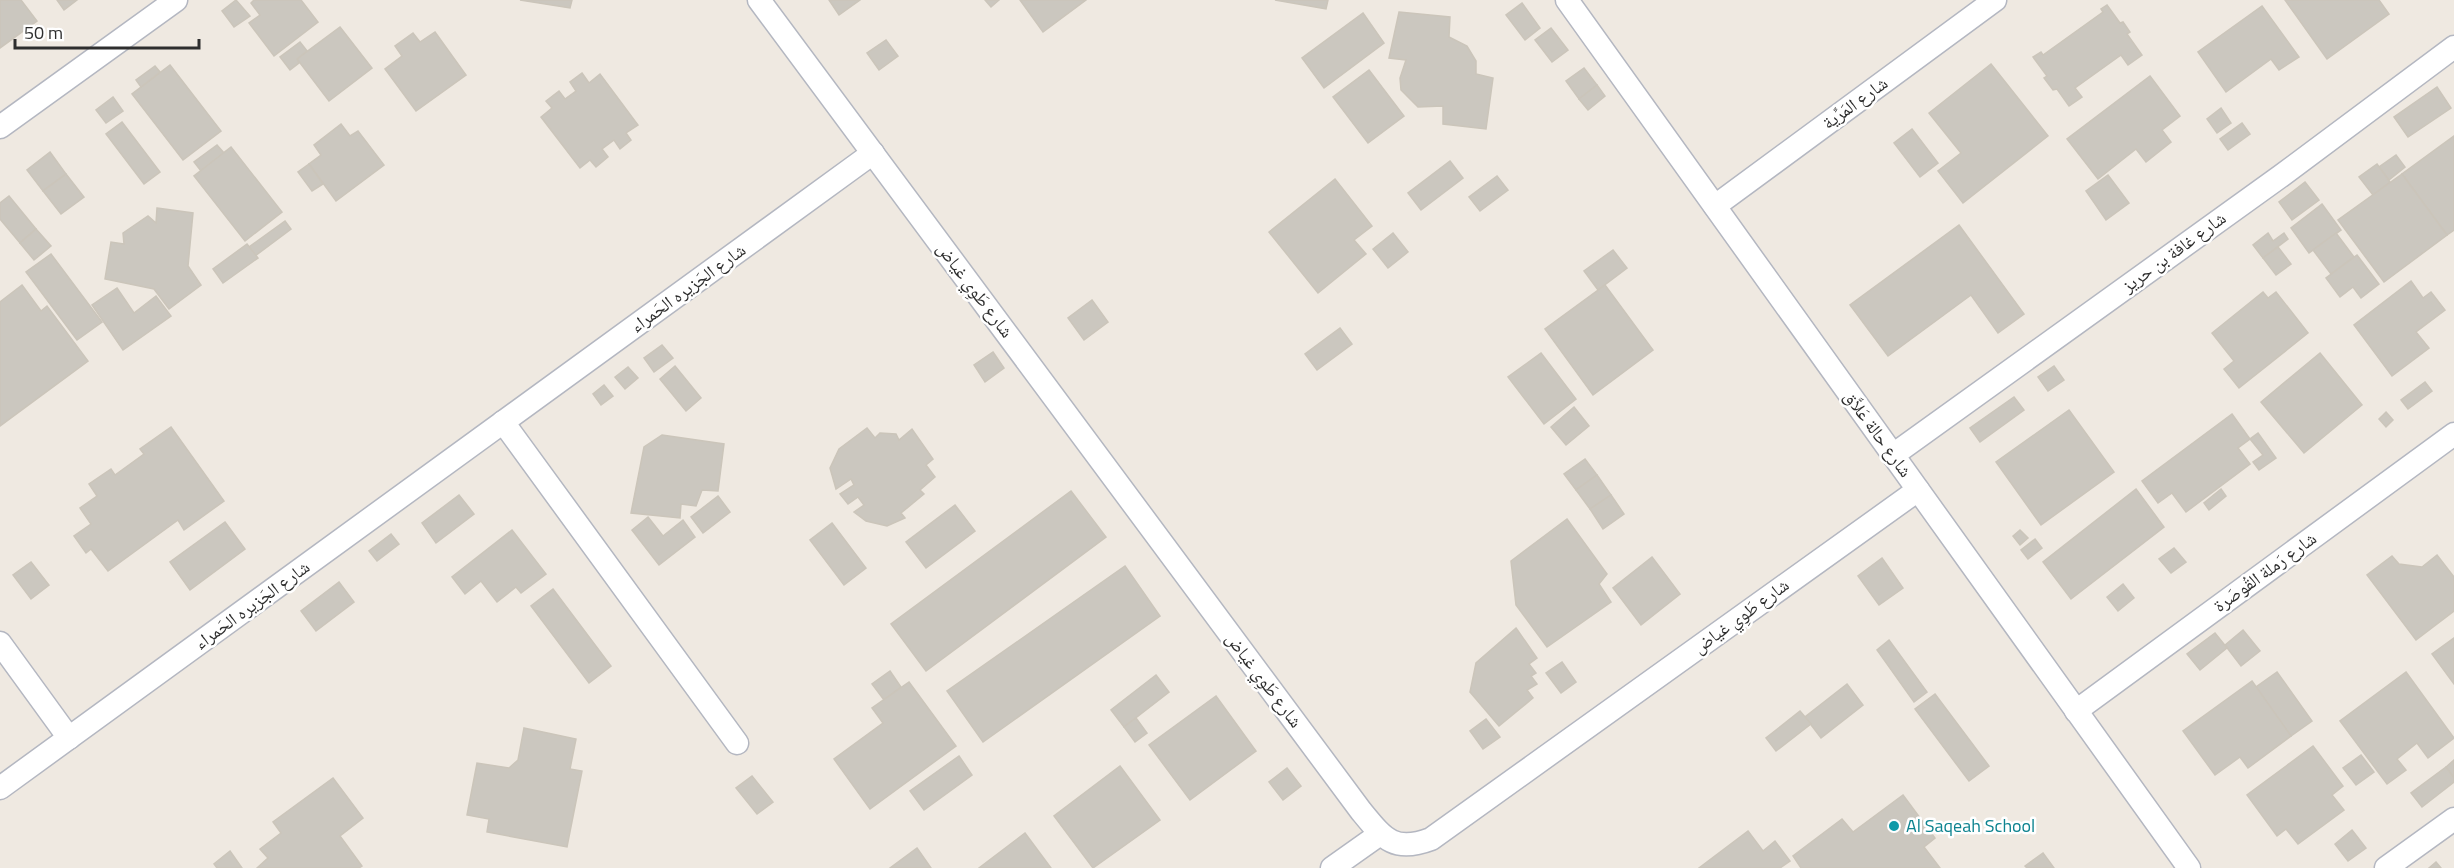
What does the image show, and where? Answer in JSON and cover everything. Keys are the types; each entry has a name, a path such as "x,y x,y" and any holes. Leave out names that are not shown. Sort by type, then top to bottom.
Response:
{"street":[{"path":"0,127 176,0"},
{"name":"شارع طَوِي غياض","path":"759,0 1380,834 1392,843 1405,846 1431,839 1918,490"},
{"name":"شارع حالة عَلاَّق","path":"1567,0 2189,868"},
{"name":"شارع المَرِّية","path":"1715,206 1995,0"},
{"name":"شارع غافة بن حريز","path":"1893,456 2271,183 2454,47"},
{"name":"شارع الجَزيره الحَمراء","path":"0,788 873,153"},
{"path":"503,423 737,743"},
{"name":"شارع رَملة القُوصَرة","path":"2076,711 2454,434"},
{"path":"0,643 69,738"},
{"path":"2386,868 2454,819"},
{"path":"1332,868 1380,834"}],"building":[{"path":"0,0 21,0 37,21 0,48"},
{"path":"57,0 77,0 64,10"},
{"path":"236,0 250,16 234,27 222,11"},
{"path":"254,0 301,0 318,22 274,56 249,23 260,15 251,3"},
{"path":"520,0 572,0 570,8"},
{"path":"829,0 860,0 839,15"},
{"path":"985,0 999,0 991,7"},
{"path":"1020,0 1086,0 1043,32"},
{"path":"1275,0 1328,0 1326,9"},
{"path":"2285,0 2379,0 2389,14 2327,59"},
{"path":"1522,3 1540,28 1525,40 1506,15"},
{"path":"2107,5 2130,32 2127,34 2142,55 2128,65 2121,55 2075,88 2082,97 2069,106 2057,89 2053,90 2044,78 2047,76 2033,57 2041,52 2043,55 2103,12 2101,9"},
{"path":"2262,6 2299,57 2279,70 2271,59 2226,92 2198,52"},
{"path":"1399,12 1450,17 1449,37 1467,46 1476,61 1476,74 1493,78 1486,129 1443,124 1443,106 1418,107 1401,90 1400,78 1406,60 1389,58"},
{"path":"1363,13 1384,43 1324,88 1302,58"},
{"path":"340,27 372,68 329,101 297,59"},
{"path":"1551,28 1568,50 1552,62 1535,40"},
{"path":"435,32 466,75 416,111 385,69 402,56 395,46 413,33 420,42"},
{"path":"886,40 898,56 879,70 867,53"},
{"path":"300,42 307,51 297,59 299,63 290,70 280,57"},
{"path":"1991,64 2048,136 1963,203 1938,171 1961,153 1929,113"},
{"path":"170,65 221,131 183,160 132,94"},
{"path":"155,66 160,72 141,87 136,80"},
{"path":"1584,68 1597,85 1579,99 1566,81"},
{"path":"1369,70 1404,116 1368,143 1333,97"},
{"path":"582,73 589,83 600,74 638,125 626,133 631,140 620,149 614,140 602,149 608,157 596,167 590,160 580,168 541,117 552,108 546,101 559,91 565,99 576,91 570,82"},
{"path":"2150,76 2180,116 2162,130 2171,142 2146,162 2136,149 2098,179 2067,139"},
{"path":"1597,85 1605,96 1588,110 1579,99"},
{"path":"2437,87 2451,108 2408,137 2394,117"},
{"path":"113,97 123,111 106,123 96,110"},
{"path":"2221,108 2231,123 2217,133 2207,119"},
{"path":"122,122 160,172 144,184 106,134"},
{"path":"2242,123 2250,134 2228,150 2220,139"},
{"path":"341,124 350,136 358,131 384,165 336,201 309,164 321,155 314,145"},
{"path":"1912,129 1938,163 1920,177 1894,143"},
{"path":"2454,136 2454,230 2447,235 2402,174"},
{"path":"217,145 224,153 201,171 194,162"},
{"path":"231,147 282,212 245,241 194,176"},
{"path":"50,152 66,174 43,191 27,170"},
{"path":"2396,155 2405,167 2389,180 2379,167"},
{"path":"1450,161 1463,178 1421,210 1408,193"},
{"path":"309,164 323,184 312,191 298,172"},
{"path":"2377,164 2390,182 2373,195 2359,177"},
{"path":"66,174 84,197 61,214 43,191"},
{"path":"2402,174 2447,235 2384,282 2338,220"},
{"path":"2108,175 2129,203 2106,220 2086,191"},
{"path":"1497,176 1508,190 1480,211 1469,197"},
{"path":"1335,179 1372,226 1354,240 1366,254 1318,293 1269,232"},
{"path":"2305,182 2319,200 2292,220 2279,202"},
{"path":"9,196 36,229 20,243 0,219 0,203"},
{"path":"2322,204 2341,230 2309,253 2291,228"},
{"path":"157,208 193,213 188,266 201,285 169,309 154,289 105,279 111,242 124,244 123,233 148,216 156,223"},
{"path":"285,221 291,229 255,256 249,247"},
{"path":"1959,225 2024,314 1998,333 1971,295 1888,356 1850,305"},
{"path":"36,229 51,246 34,260 20,243"},
{"path":"1393,233 1408,252 1388,268 1373,249"},
{"path":"2268,233 2273,241 2284,233 2288,239 2263,258 2253,245"},
{"path":"2336,233 2354,257 2331,274 2313,250"},
{"path":"247,244 258,258 223,283 213,269"},
{"path":"2278,247 2291,264 2276,275 2263,258"},
{"path":"1613,250 1627,268 1598,290 1584,271"},
{"path":"51,254 102,322 77,340 26,272"},
{"path":"2357,255 2379,284 2361,298 2353,287 2340,297 2326,278"},
{"path":"2411,281 2423,298 2431,292 2445,310 2416,332 2429,348 2392,376 2354,325"},
{"path":"22,285 41,311 47,306 88,361 0,426 0,302"},
{"path":"1605,285 1653,350 1593,395 1545,329"},
{"path":"117,288 134,313 156,296 171,316 123,350 92,305"},
{"path":"2263,292 2268,298 2276,292 2308,333 2239,388 2224,369 2234,361 2212,333"},
{"path":"1092,300 1108,322 1084,340 1068,318"},
{"path":"1340,328 1352,344 1317,370 1305,354"},
{"path":"662,345 673,358 654,372 644,358"},
{"path":"993,352 1004,368 985,382 974,365"},
{"path":"1541,353 1576,399 1544,424 1508,377"},
{"path":"2320,353 2362,405 2304,453 2261,402"},
{"path":"675,366 701,398 686,411 660,379"},
{"path":"2054,366 2064,380 2048,391 2038,377"},
{"path":"628,367 638,378 625,389 615,377"},
{"path":"2425,382 2432,391 2408,409 2401,400"},
{"path":"604,385 613,396 601,405 593,394"},
{"path":"2014,397 2024,410 1980,442 1970,428"},
{"path":"1574,407 1589,426 1566,445 1551,427"},
{"path":"2069,410 2114,472 2041,525 1996,462"},
{"path":"2386,412 2393,420 2386,427 2379,419"},
{"path":"2232,414 2250,439 2238,448 2250,464 2186,512 2172,493 2158,503 2142,481"},
{"path":"171,427 224,501 184,530 178,520 108,571 91,549 86,553 74,536 91,524 80,508 97,496 89,484 111,469 115,475 144,454 140,449"},
{"path":"867,428 875,438 880,433 896,434 899,440 912,429 933,459 926,465 935,477 920,490 924,494 901,513 905,518 887,526 866,521 854,512 864,505 858,497 848,504 840,494 854,485 851,479 836,489 830,468 839,449"},
{"path":"2258,433 2276,458 2259,470 2253,462 2263,455 2250,439"},
{"path":"662,435 724,444 718,491 702,490 696,506 681,504 680,518 631,513 644,447"},
{"path":"1585,459 1597,475 1576,490 1564,474"},
{"path":"1597,475 1611,495 1590,509 1576,490"},
{"path":"2136,489 2164,527 2071,599 2043,562"},
{"path":"2221,489 2226,496 2209,510 2204,503"},
{"path":"1071,491 1106,537 926,671 891,624"},
{"path":"459,495 474,514 436,543 422,523"},
{"path":"1611,495 1624,514 1603,529 1590,509"},
{"path":"718,496 730,512 703,533 691,517"},
{"path":"955,505 975,531 926,568 906,542"},
{"path":"648,517 663,536 683,520 695,537 659,565 632,530"},
{"path":"1567,519 1607,574 1599,584 1611,602 1547,647 1516,605 1511,561"},
{"path":"225,522 245,549 190,590 170,562"},
{"path":"832,523 866,568 844,585 810,540"},
{"path":"512,530 546,574 521,593 516,587 497,602 481,581 465,594 452,577"},
{"path":"2020,530 2028,538 2020,545 2013,536"},
{"path":"391,534 399,544 377,561 369,551"},
{"path":"2035,539 2042,548 2028,559 2021,550"},
{"path":"2174,548 2186,562 2171,573 2159,559"},
{"path":"2437,555 2454,577 2454,611 2416,640 2367,575 2392,556 2399,564 2422,567"},
{"path":"1652,557 1680,594 1641,625 1613,588"},
{"path":"1882,558 1903,588 1879,605 1858,576"},
{"path":"31,562 49,585 31,599 13,575"},
{"path":"1125,566 1160,616 983,742 947,691"},
{"path":"339,582 354,602 316,631 301,611"},
{"path":"2123,584 2134,598 2118,611 2107,597"},
{"path":"553,589 611,666 589,683 531,606"},
{"path":"1516,628 1537,658 1529,664 1536,673 1531,676 1537,684 1527,690 1533,698 1499,726 1470,692 1476,663"},
{"path":"2243,630 2260,651 2241,666 2225,645"},
{"path":"2215,633 2227,648 2200,670 2187,654"},
{"path":"2454,638 2454,684 2432,654"},
{"path":"1889,640 1927,692 1914,702 1877,650"},
{"path":"1562,662 1576,682 1561,693 1546,673"},
{"path":"890,671 901,687 884,700 872,684"},
{"path":"2277,672 2312,721 2291,736 2256,687"},
{"path":"2406,672 2454,738 2428,758 2417,743 2397,759 2406,770 2387,784 2340,721"},
{"path":"1156,675 1169,692 1124,727 1111,710"},
{"path":"2252,681 2291,736 2248,768 2240,757 2215,775 2183,731"},
{"path":"909,682 956,746 870,809 834,759 883,723 872,708"},
{"path":"1847,684 1863,705 1821,738 1805,717"},
{"path":"1935,694 1989,766 1969,781 1915,709"},
{"path":"1216,696 1256,751 1190,800 1149,745"},
{"path":"1800,711 1811,724 1776,751 1766,738"},
{"path":"1136,718 1147,733 1135,742 1124,727"},
{"path":"1486,719 1500,737 1483,749 1470,731"},
{"path":"524,728 576,739 570,769 582,771 567,847 487,832 489,819 467,815 477,763 509,768 518,760"},
{"path":"2313,746 2343,786 2332,795 2344,810 2298,844 2286,829 2277,836 2247,795"},
{"path":"2361,755 2374,772 2356,785 2343,768"},
{"path":"959,756 972,775 924,810 910,791"},
{"path":"2454,760 2454,778 2446,767"},
{"path":"1120,766 1160,820 1093,868 1054,816"},
{"path":"2446,767 2454,778 2454,782 2422,807 2411,793"},
{"path":"1287,768 1301,786 1283,800 1269,782"},
{"path":"752,776 773,802 757,814 736,788"},
{"path":"333,778 363,818 340,836 362,866 359,868 257,868 268,858 260,849 281,833 273,822"},
{"name":"Al Saqeah School","path":"1903,795 1935,838 1924,847 1940,868 1801,868 1793,856 1842,819 1853,832"},
{"path":"2352,830 2366,848 2348,861 2335,844"},
{"path":"1748,831 1763,851 1775,841 1790,861 1780,868 1699,868"},
{"path":"1025,833 1051,868 979,868"},
{"path":"917,848 931,868 890,868"},
{"path":"230,851 242,868 217,868 214,864"},
{"path":"2043,853 2054,868 2027,868 2025,866"},
{"path":"2436,862 2441,868 2429,868"}],"place":[{"name":"Al Saqeah School","path":"1894,826"}]}
